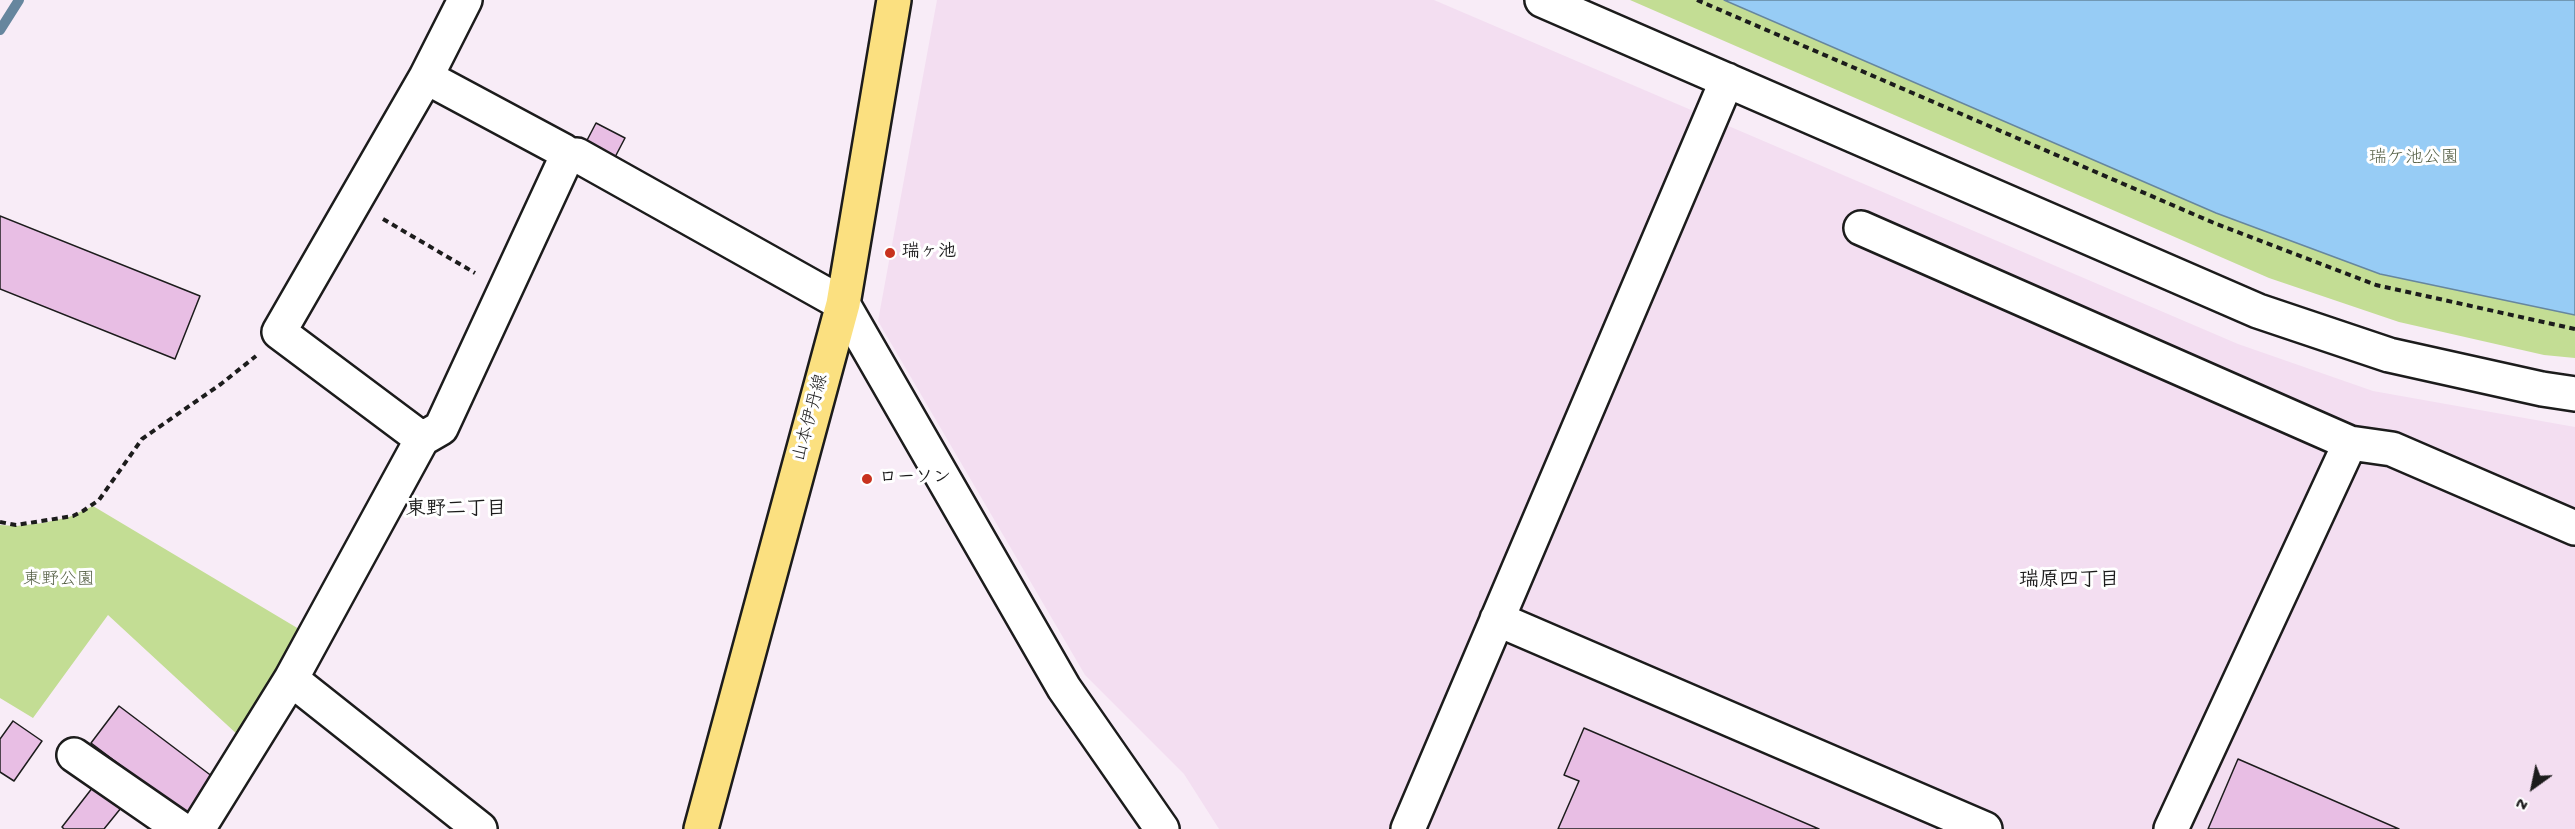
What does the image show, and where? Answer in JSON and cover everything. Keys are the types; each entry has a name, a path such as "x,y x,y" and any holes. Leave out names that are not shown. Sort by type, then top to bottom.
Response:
{"main road":[{"name":"山本伊丹線","path":"701,829 843,304 894,0"}],"street":[{"path":"422,439 279,332 426,78 465,0"},
{"path":"1542,0 2258,312 2389,355 2542,390 2575,394"},
{"path":"426,78 564,151 567,156"},
{"path":"1408,829 1727,80"},
{"path":"567,156 577,155 843,304 1064,688 1162,829"},
{"path":"198,829 291,679 422,439 441,428 567,156"},
{"path":"1861,228 2350,443 2392,449 2575,528"},
{"path":"2171,829 2350,443"},
{"path":"1497,619 1985,829"},
{"path":"291,679 480,829"},
{"path":"74,755 182,829"}],"path":[{"path":"1697,0 2214,223 2376,285 2575,329"},
{"path":"355,203 504,290"},
{"path":"0,522 16,525 73,516 83,512 99,500 142,439 250,362 279,332"}],"shaded area":[{"path":"937,0 1434,0 2238,344 2373,391 2575,427 2575,829 1219,829 1184,774 1085,675 878,321"}],"green space":[{"name":"瑞ケ池公園","path":"1630,0 2575,0 2575,358 2544,355 2399,322 2269,278"},
{"name":"東野公園","path":"93,506 304,632 239,736 108,615 33,718 0,698 0,525 43,523 69,517"}],"water":[{"name":"瑞ケ池公園","path":"1724,0 2575,0 2575,315 2380,274 2216,213"}],"building":[{"path":"596,123 625,138 613,161 584,146"},
{"path":"0,216 200,296 175,359 0,289"},
{"path":"119,706 217,780 189,817 91,743"},
{"path":"13,721 42,741 14,781 0,772 0,739"},
{"path":"1584,728 1819,829 1558,829 1579,781 1564,775"},
{"path":"2238,759 2399,829 2208,829"},
{"path":"93,787 121,808 104,829 64,829 62,827"}],"waterway":[{"path":"0,30 19,0"}],"place":[{"name":"瑞ヶ池","path":"890,253"},
{"name":"ローソン","path":"867,479"}],"district":[{"name":"東野二丁目","path":"456,511"},
{"name":"瑞原四丁目","path":"2069,582"}]}
